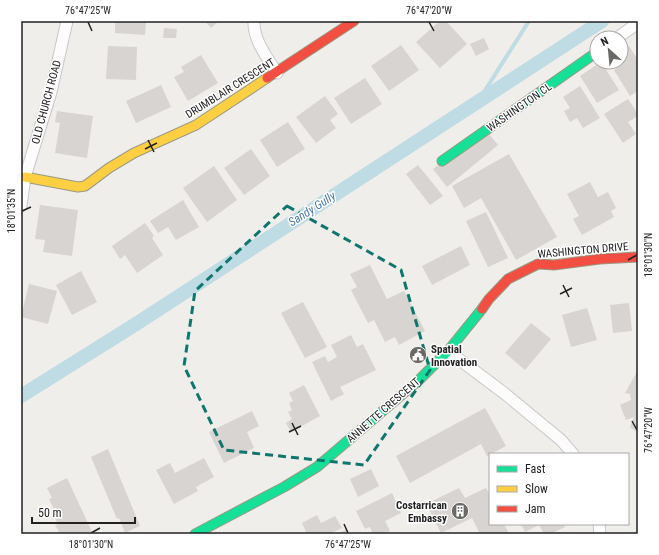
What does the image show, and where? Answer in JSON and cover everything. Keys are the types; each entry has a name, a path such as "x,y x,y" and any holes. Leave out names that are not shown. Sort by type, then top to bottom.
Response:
{"street":[{"name":"OLD CHURCH ROAD","path":"21,206 24,177 51,92 67,21"},
{"path":"254,21 257,40 276,73"},
{"name":"DRUMBLAIR CRESCENT","path":"24,177 78,187 85,186 134,153 196,125 354,21"},
{"path":"628,30 638,23"},
{"name":"WASHINGTON CL","path":"442,161 589,58"},
{"name":"WASHINGTON DRIVE","path":"448,351 476,318 489,299 508,279 538,264 554,265 600,258 638,257"},
{"path":"448,351 504,393 561,440 572,453"},
{"name":"ANNETTE CRESCENT","path":"195,534 284,487 317,467 419,380 448,351"}],"highlighted area":[{"path":"287,206 401,270 430,370 364,465 224,450 184,366 195,291"}],"building":[{"path":"115,21 146,21 145,35 115,33"},
{"path":"205,21 219,21 211,28"},
{"path":"440,21 446,21 467,44 440,68 416,42"},
{"path":"164,28 177,29 176,38 163,38"},
{"path":"484,38 489,49 476,56 470,44"},
{"path":"401,45 419,70 389,91 371,66"},
{"path":"108,46 137,47 136,80 106,79"},
{"path":"629,46 638,60 638,91 630,96 614,70 629,70"},
{"path":"201,55 218,83 188,101 174,77 184,72 181,67"},
{"path":"589,70 606,70 619,90 597,103 580,76"},
{"path":"365,78 382,104 351,124 334,98"},
{"path":"161,85 171,107 136,123 126,101"},
{"path":"580,86 600,118 583,128 577,118 570,122 564,111 570,108 563,97"},
{"path":"325,96 338,114 330,120 336,128 316,143 296,117"},
{"path":"628,99 638,114 638,116 628,122 636,134 623,143 604,114"},
{"path":"57,111 93,116 87,158 55,153 60,123 55,122"},
{"path":"288,122 305,149 277,167 260,140"},
{"path":"484,128 498,145 447,187 433,169"},
{"path":"251,149 270,176 244,195 224,168"},
{"path":"509,154 557,237 516,260 481,198 464,208 452,186"},
{"path":"418,165 443,196 430,205 406,174"},
{"path":"214,166 237,200 207,222 183,188"},
{"path":"590,182 598,197 608,192 616,208 611,211 614,217 582,235 573,219 579,216 567,194"},
{"path":"183,200 199,227 176,240 168,227 158,233 150,221"},
{"path":"40,205 78,210 72,256 43,252 45,240 35,239"},
{"path":"486,212 508,258 488,267 466,221"},
{"path":"145,223 154,236 152,238 163,255 137,273 125,255 120,259 112,246"},
{"path":"461,246 470,265 432,285 422,266"},
{"path":"370,265 387,299 404,291 425,331 399,345 395,337 385,342 374,320 368,323 351,290 357,287 350,274"},
{"path":"81,271 97,302 72,315 56,285"},
{"path":"29,284 57,291 48,324 21,317"},
{"path":"303,302 327,347 305,358 281,313"},
{"path":"629,303 632,331 613,333 610,305"},
{"path":"587,308 597,340 571,347 562,315"},
{"path":"531,323 551,339 525,370 505,353"},
{"path":"351,335 357,347 363,344 376,370 340,387 344,394 331,401 312,362 325,356 328,362 337,357 331,345"},
{"path":"638,370 638,433 630,427 634,417 626,420 620,405 631,400 630,394 625,393"},
{"path":"304,385 320,416 291,432 286,423 292,419 288,412 292,410 289,403 293,401 289,393"},
{"path":"485,408 506,446 493,453 489,453 487,456 481,444 410,483 396,456"},
{"path":"252,411 259,426 247,432 254,448 224,463 209,432"},
{"path":"108,449 140,526 125,533 119,518 117,519 91,457"},
{"path":"204,458 214,477 196,487 198,491 174,504 156,470 170,463 175,473"},
{"path":"371,469 379,486 358,497 350,479"},
{"path":"67,478 93,534 60,534 55,525 58,524 52,512 55,511 49,499 52,498 47,488"},
{"name":"Costarrican Embassy","path":"459,488 465,498 486,488 489,493 489,525 504,525 509,534 480,534 472,518 441,533 426,504"},
{"path":"392,493 401,513 385,521 390,531 383,534 373,534 370,527 365,529 356,511"},
{"path":"317,515 321,523 335,516 342,528 329,534 307,534 302,523"},
{"path":"522,525 539,525 525,532"},
{"path":"539,525 564,525 565,527 550,534 544,534"},
{"path":"347,529 349,534 337,534"}],"waterway":[{"path":"477,103 529,21"},
{"name":"Sandy Gully","path":"21,396 136,324 602,21"}],"traffic: fast":[{"path":"442,161 589,58"},
{"path":"195,534 284,487 317,467 419,380 448,351 482,309"}],"traffic: slow":[{"path":"25,177 78,187 85,186 109,168 134,153 196,125 267,78"}],"traffic: jam":[{"path":"267,78 354,21"},
{"path":"482,309 489,299 508,279 538,264 554,265 600,259 638,257"}],"place":[{"name":"Spatial Innovation","path":"418,355"},
{"name":"Costarrican Embassy","path":"460,511"}]}
